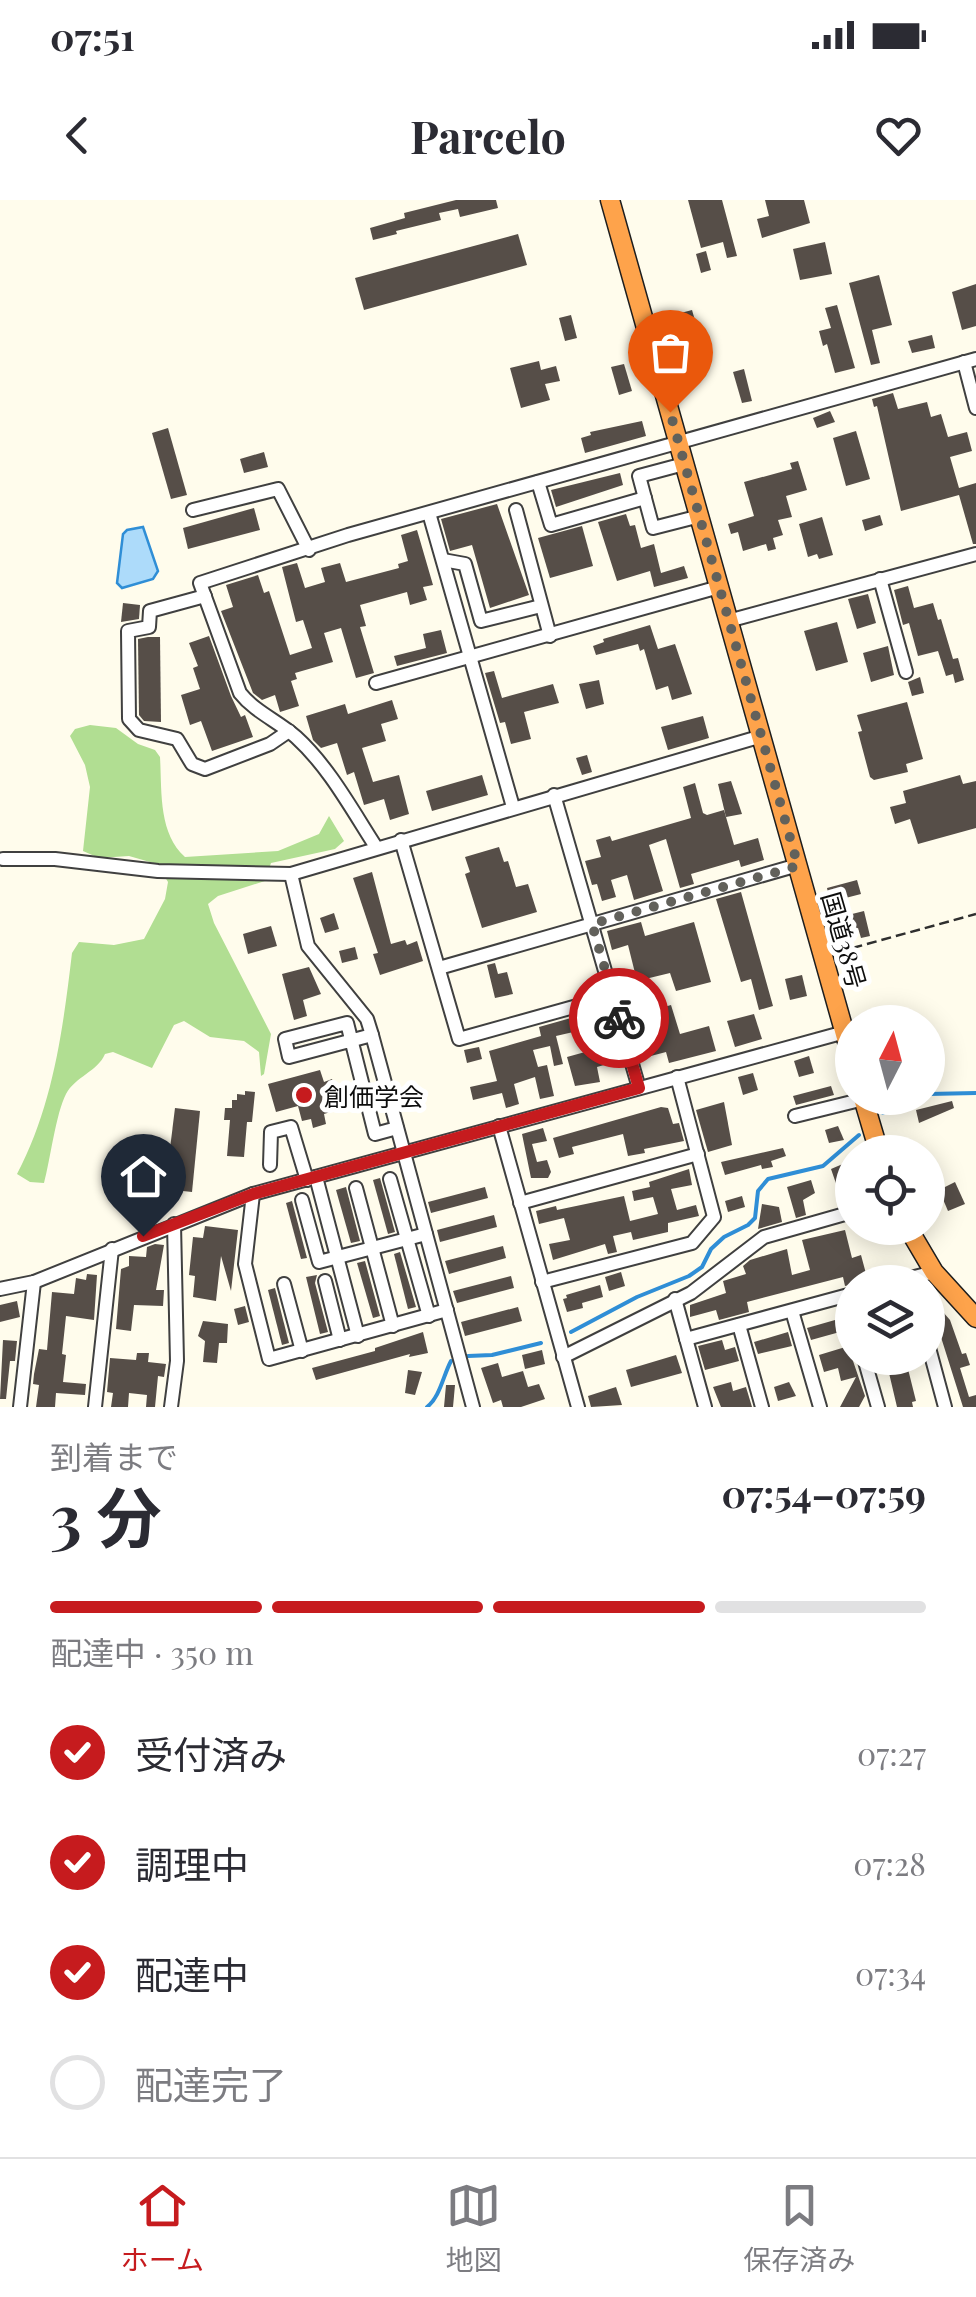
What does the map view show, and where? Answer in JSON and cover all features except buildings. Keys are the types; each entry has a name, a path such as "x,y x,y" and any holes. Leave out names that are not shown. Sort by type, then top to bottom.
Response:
{"highway":[{"name":"国道38号","path":"610,200 837,1005"},
{"path":"945,1284 976,1318"}],"street":[{"path":"376,847 338,789 289,731 249,704 240,693 200,583 430,512 970,360 976,408"},
{"path":"684,464 639,476 653,528 700,516"},
{"path":"538,482 552,525 645,498"},
{"path":"193,510 278,489 308,550"},
{"path":"516,510 550,636"},
{"path":"430,512 513,807"},
{"path":"728,621 976,554"},
{"path":"443,560 465,564 480,621 542,606"},
{"path":"880,579 906,672"},
{"path":"376,683 719,587"},
{"path":"205,596 150,612 149,627 128,631 129,719 138,730 178,739 192,764 205,769 270,744 289,731"},
{"path":"3,859 55,859 158,871 290,874 762,736"},
{"path":"554,795 639,1088"},
{"path":"401,840 459,1039 613,996"},
{"path":"439,968 798,866"},
{"path":"290,874 308,946 367,1020 473,1407"},
{"path":"372,1035 351,1041 289,1057 285,1039 347,1023 351,1041 375,1134 397,1128"},
{"path":"0,1289 34,1282 253,1194 835,1035"},
{"path":"542,1282 692,1243 714,1217 677,1078"},
{"path":"795,1116 835,1106"},
{"path":"499,1126 578,1407"},
{"path":"270,1165 271,1132 291,1127 338,1258 358,1336"},
{"path":"520,1203 698,1154"},
{"path":"390,1180 429,1316"},
{"path":"356,1188 393,1326"},
{"path":"253,1194 245,1264 269,1360 447,1310"},
{"path":"302,1200 319,1262 426,1234"},
{"path":"562,1357 709,1280 764,1236 835,1217"},
{"path":"171,1407 177,1361 174,1224"},
{"path":"95,1407 112,1249"},
{"path":"324,1281 340,1340"},
{"path":"20,1407 34,1282"},
{"path":"284,1284 302,1350"},
{"path":"675,1299 705,1407"},
{"path":"686,1339 835,1299"},
{"path":"792,1310 820,1407"},
{"path":"739,1325 762,1407"},
{"path":"869,1375 878,1407"},
{"path":"936,1375 945,1407"}],"path":[{"path":"823,957 976,914"}],"green space":[{"path":"90,725 116,728 138,744 155,750 160,757 166,824 185,857 278,851 319,834 329,816 344,841 335,849 271,863 265,881 218,896 208,904 271,1034 264,1074 261,1076 259,1052 244,1041 210,1037 184,1021 174,1025 152,1068 113,1052 105,1054 66,1094 44,1183 30,1182 17,1174 48,1094 72,953 79,942 114,945 144,939 165,899 168,882 157,864 129,856 99,858 83,851 90,787 85,765 70,736 75,729"}],"water":[{"path":"143,527 158,571 153,579 122,588 117,583 123,534"}],"waterway":[{"path":"945,1094 976,1093"},
{"path":"571,1332 637,1297 689,1276 702,1267 711,1249 724,1237 755,1218 758,1191 768,1179 823,1166 835,1156"},
{"path":"468,1356 492,1355 541,1343"},
{"path":"427,1407 451,1361"}],"way so far":[{"path":"619,1018 592,924 798,866 670,412"}],"place":[{"name":"創価学会","path":"304,1095"}],"route":[{"path":"143,1236 253,1194 639,1088 619,1018"}]}
